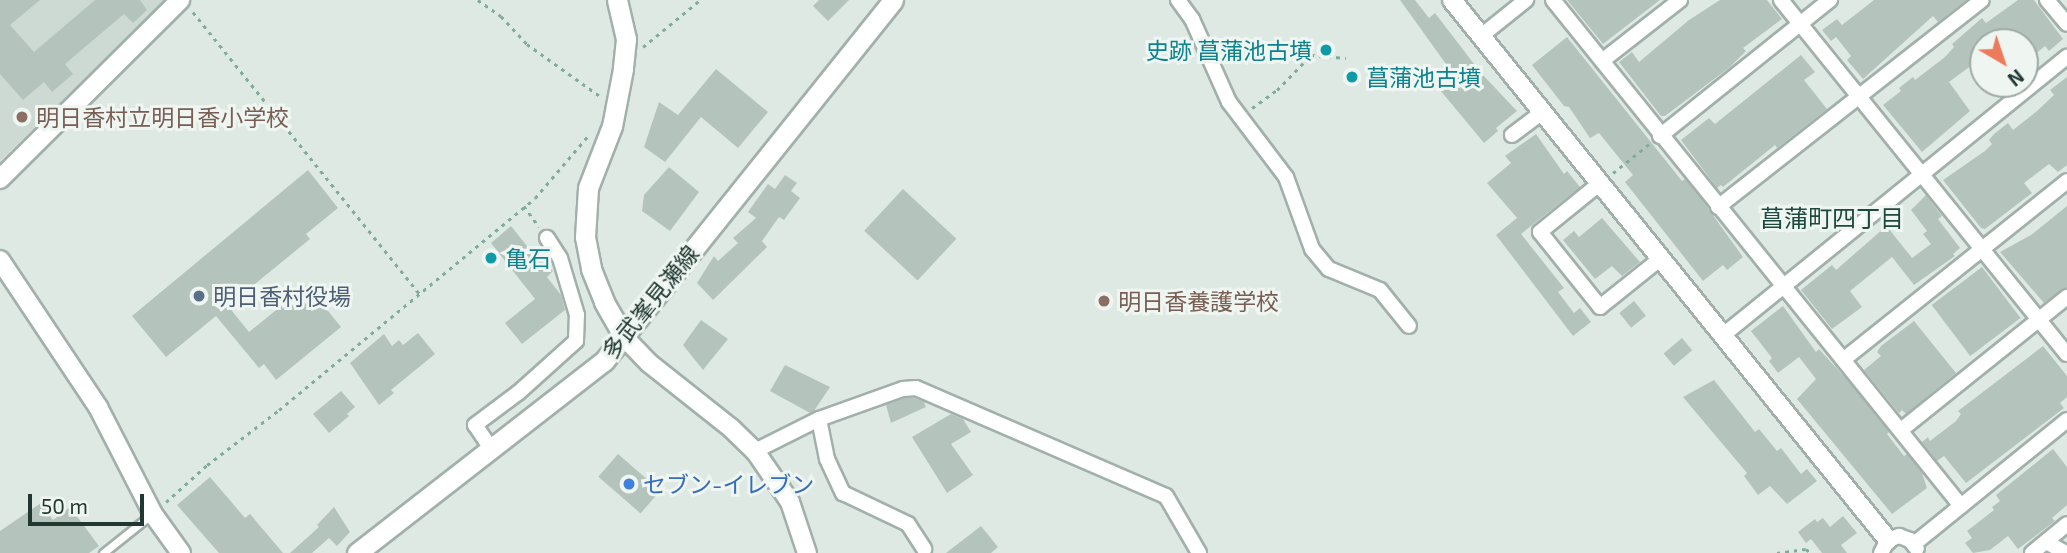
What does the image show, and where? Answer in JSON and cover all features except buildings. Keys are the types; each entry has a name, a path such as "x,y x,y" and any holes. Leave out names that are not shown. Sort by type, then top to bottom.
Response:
{"main road":[{"path":"617,0 625,39 623,69 612,126 588,188 584,237 591,270 604,302 624,337"},
{"name":"多武峯見瀬線","path":"357,553 604,361 892,0"}],"street":[{"path":"1178,0 1192,19 1229,102 1286,177 1312,249 1329,269 1380,290 1409,326"},
{"path":"1452,0 1722,336 1885,547 1899,536 1916,548 1961,506 2067,420"},
{"path":"1481,36 1526,0"},
{"path":"1553,0 1961,506"},
{"path":"1602,61 1680,0"},
{"path":"1780,0 2067,354"},
{"path":"1660,136 1830,0"},
{"path":"1718,207 1982,0"},
{"path":"2047,0 2067,24"},
{"path":"0,179 186,5"},
{"path":"1722,336 2067,57"},
{"path":"1512,135 1542,112"},
{"path":"1843,360 2067,181"},
{"path":"1599,184 1540,232 1600,307 1660,259"},
{"path":"492,450 475,425 517,393 576,341 577,315 560,257 547,238"},
{"path":"0,260 98,407 153,513 181,553"},
{"path":"1900,430 2067,297"},
{"path":"624,337 649,363 731,428 755,451 790,502 807,553"},
{"path":"755,451 819,419 903,389 916,388 1166,496 1199,553"},
{"path":"819,419 827,459 843,492 908,524 924,549"},
{"path":"2032,553 2067,524"},
{"path":"2046,542 2066,553"}],"lane":[{"path":"103,553 153,513"}],"path":[{"path":"478,0 501,16 527,44 606,100"},
{"path":"643,47 700,0"},
{"path":"186,5 419,293"},
{"path":"1249,110 1277,90 1311,55 1346,58"},
{"path":"153,513 207,465 279,411 419,293 441,278 550,184 564,162 589,136"},
{"path":"1599,184 1660,136"},
{"path":"524,206 547,238"},
{"path":"1777,553 1806,549 1811,553"}],"shaded area":[{"name":"明日香村立明日香小学校","path":"0,0 167,0 0,161"}],"place":[{"name":"史跡 菖蒲池古墳","path":"1326,50"},
{"name":"菖蒲池古墳","path":"1352,77"},
{"name":"明日香村立明日香小学校","path":"22,117"},
{"name":"亀石","path":"491,258"},
{"name":"明日香村役場","path":"199,296"},
{"name":"明日香養護学校","path":"1104,301"},
{"name":"セブン-イレブン","path":"629,484"}],"district":[{"name":"菖蒲町四丁目","path":"1832,218"}]}
